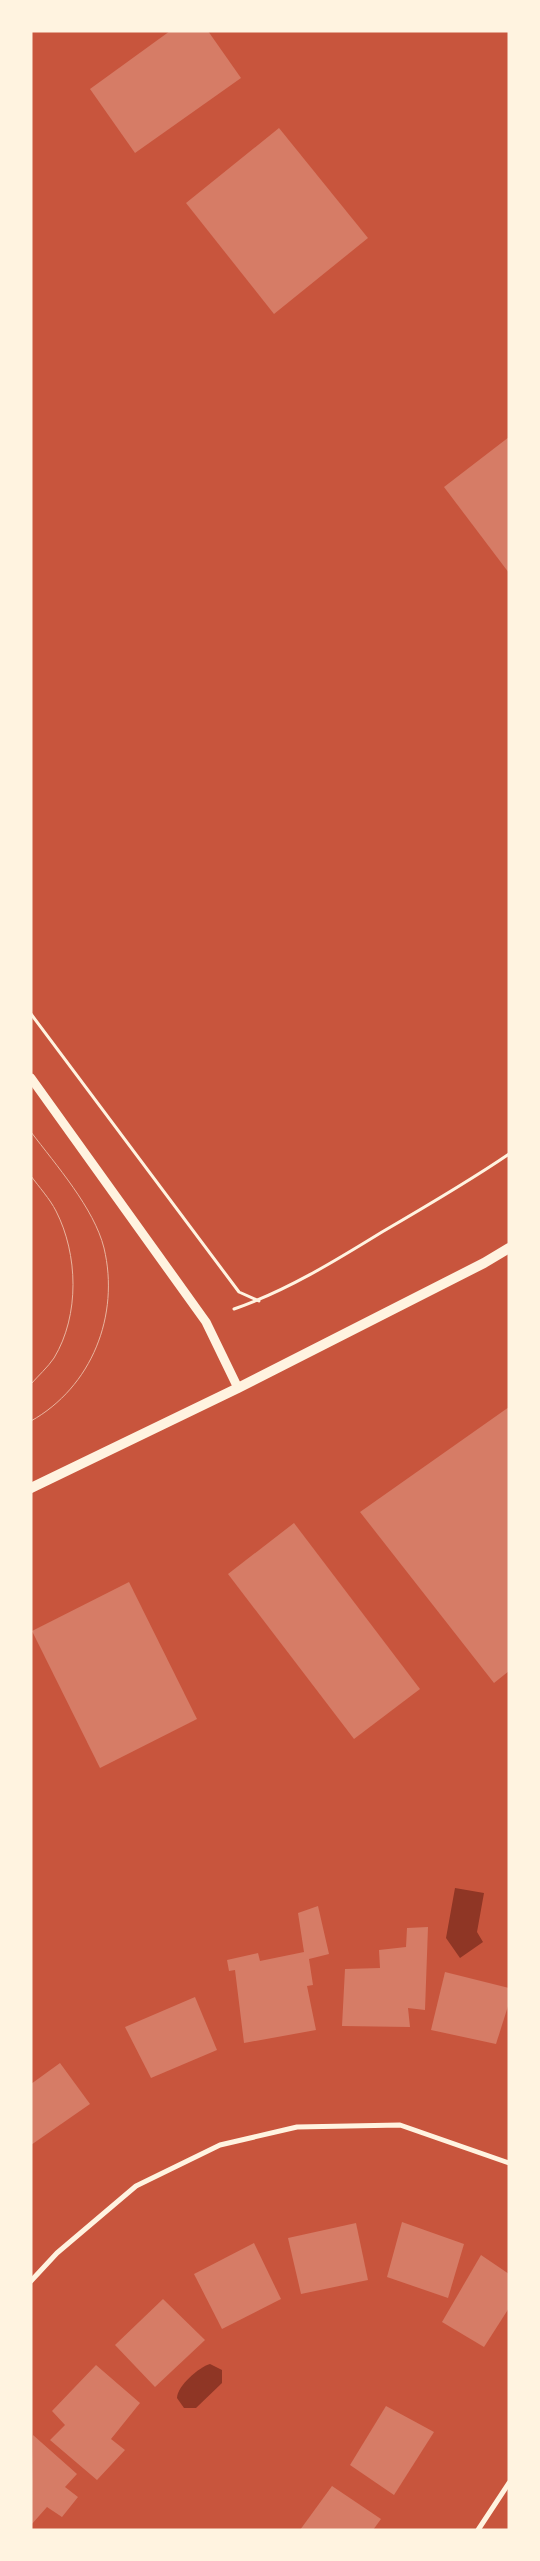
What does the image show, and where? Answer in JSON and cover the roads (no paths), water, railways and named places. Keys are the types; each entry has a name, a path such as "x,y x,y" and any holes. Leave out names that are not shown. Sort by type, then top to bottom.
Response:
{"main road":[{"path":"31,1488 238,1388 484,1263 509,1248"}],"street":[{"path":"31,1078 206,1322 238,1388"},
{"path":"31,2281 57,2253 136,2186 220,2145 297,2128 400,2125 509,2163"},
{"path":"478,2530 509,2483"}],"tram line":[{"path":"31,1132 73,1187 92,1218 104,1248 108,1273 108,1299 104,1323 96,1347 85,1369 70,1389 52,1407 31,1421"},
{"path":"31,1176 54,1207 63,1228 69,1246 73,1285 72,1304 62,1341 52,1361 31,1384"}]}
